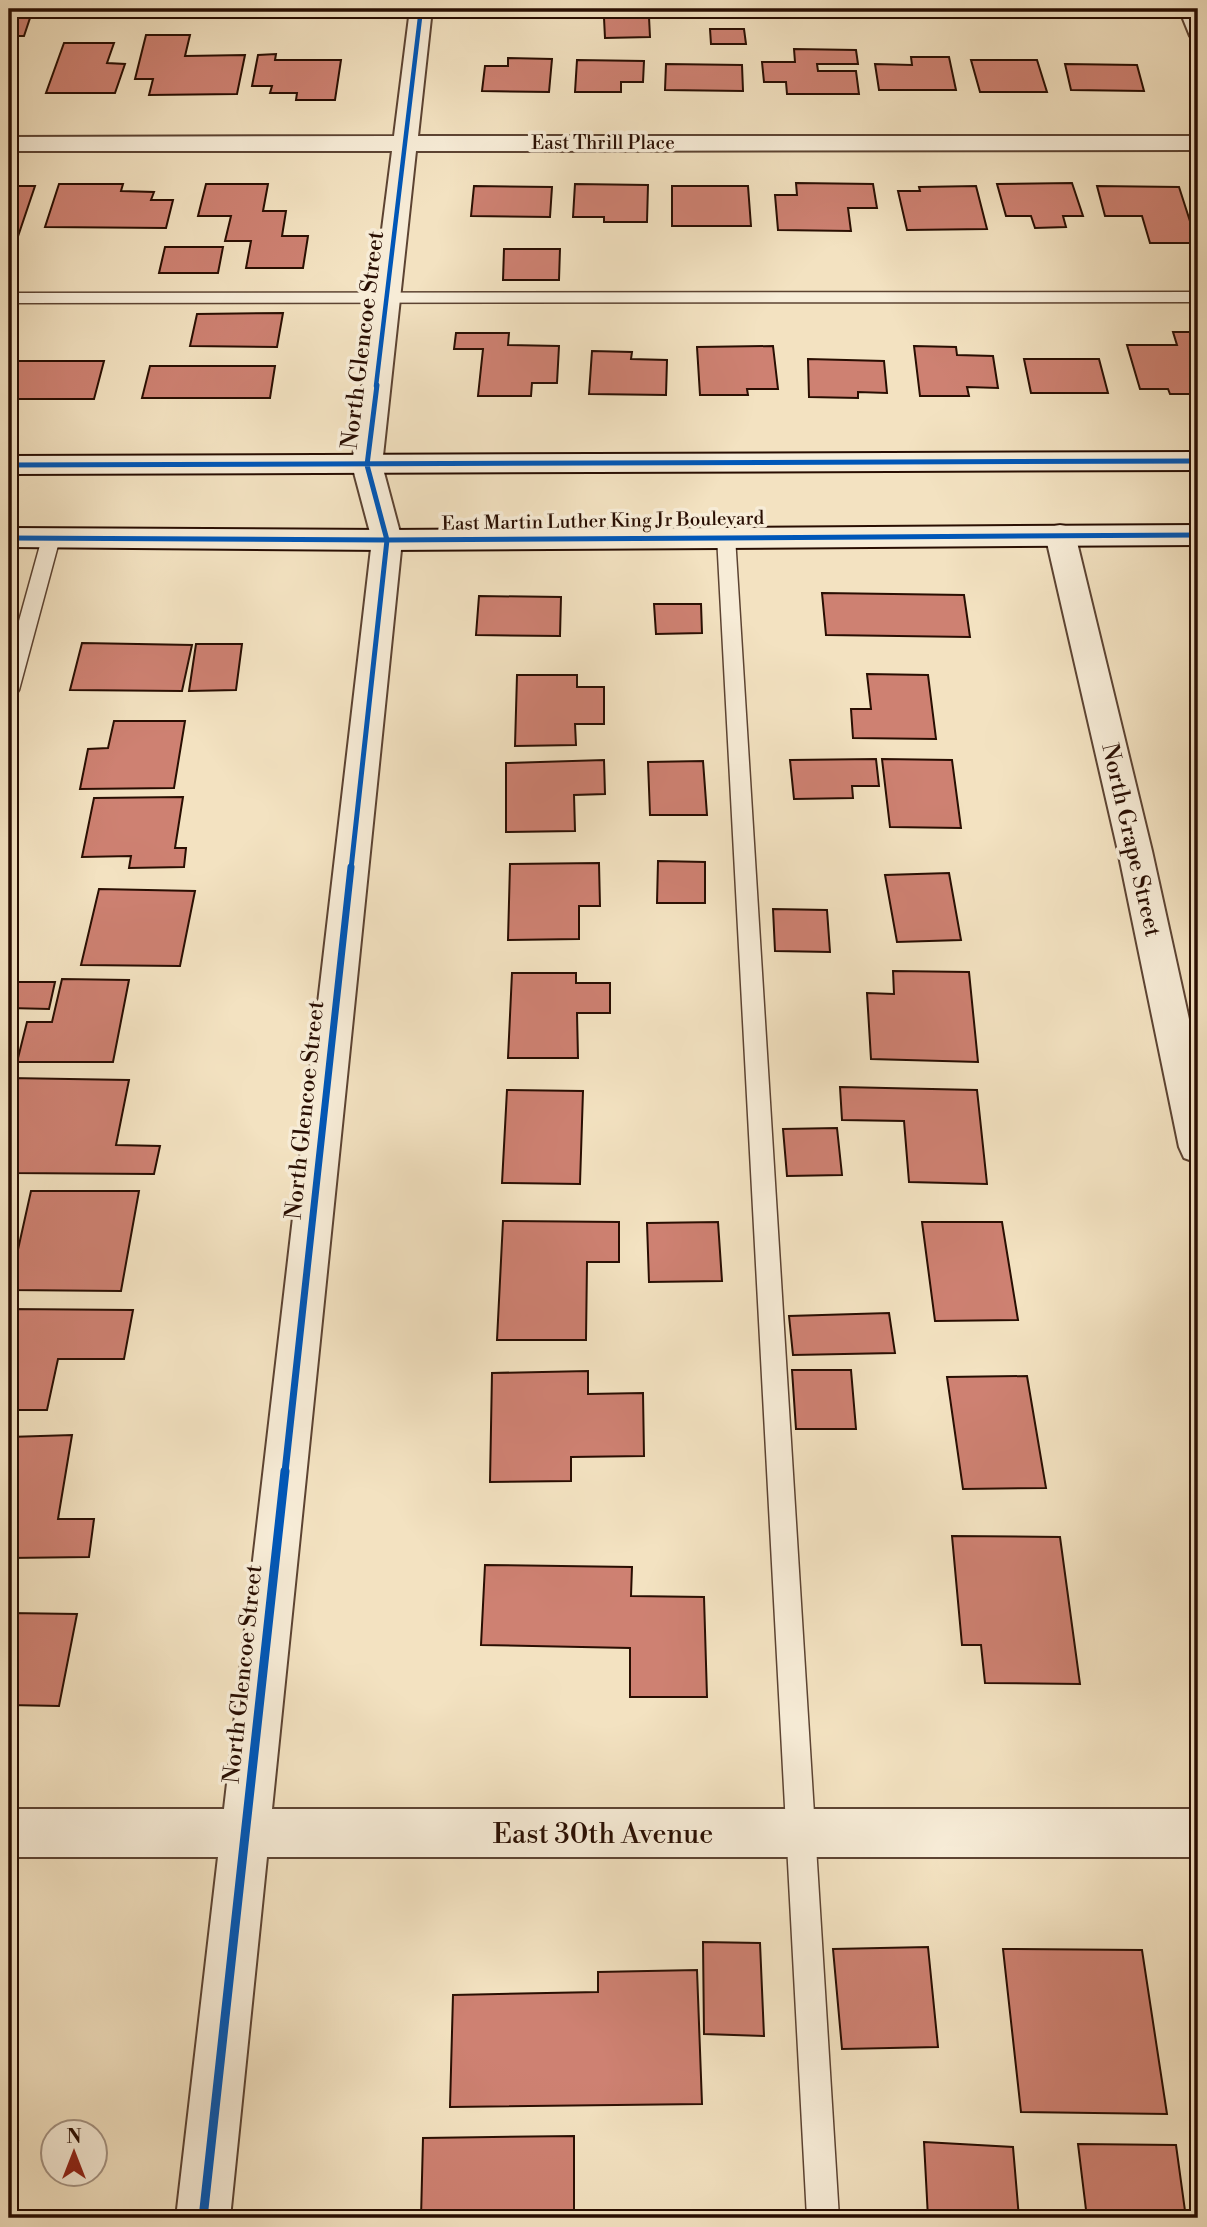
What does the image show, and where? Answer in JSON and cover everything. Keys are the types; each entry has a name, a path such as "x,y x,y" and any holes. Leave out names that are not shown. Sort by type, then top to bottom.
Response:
{"street":[{"path":"1190,9 1198,30"},
{"name":"North Glencoe Street","path":"203,2218 387,540 367,465 421,10"},
{"name":"East Thrill Place","path":"9,144 1198,143"},
{"path":"9,465 1198,461"},
{"name":"North Grape Street","path":"1060,534 1135,851 1198,1147"},
{"name":"East Martin Luther King Jr Boulevard","path":"9,538 387,540 1198,534"},
{"name":"East 30th Avenue","path":"9,1833 1198,1833"}],"lane":[{"path":"9,12 1198,10"},
{"path":"9,298 1198,297"},
{"path":"726,536 823,2218"},
{"path":"9,690 51,538"}],"building":[{"path":"9,15 31,15 24,36 9,36"},
{"path":"649,17 650,37 605,38 604,18"},
{"path":"710,29 744,29 746,44 711,44"},
{"path":"146,35 190,35 185,56 245,55 237,94 149,95 153,79 135,79"},
{"path":"64,43 114,43 107,63 125,64 115,93 46,93"},
{"path":"794,49 856,50 858,64 817,64 818,71 856,71 859,94 787,94 786,82 764,82 762,62 795,62"},
{"path":"276,54 275,60 341,60 335,100 296,100 297,93 270,93 272,86 252,86 258,55"},
{"path":"911,57 949,57 956,90 879,90 875,64 912,65"},
{"path":"508,58 552,59 549,92 482,91 485,66 508,66"},
{"path":"577,60 644,61 643,82 621,82 621,92 575,92"},
{"path":"971,60 1037,60 1047,92 980,92"},
{"path":"666,64 742,65 743,91 665,90"},
{"path":"1065,64 1137,65 1144,91 1071,90"},
{"path":"796,183 873,184 877,208 848,208 851,231 778,230 775,195 797,195"},
{"path":"1072,183 1083,216 1063,216 1066,227 1035,228 1031,216 1006,216 997,184"},
{"path":"59,184 123,184 121,191 154,192 151,200 173,200 166,228 45,227"},
{"path":"206,184 268,184 263,211 286,211 282,236 308,236 303,268 246,268 251,241 225,241 231,216 198,216"},
{"path":"575,184 648,185 647,222 604,222 604,217 573,217"},
{"path":"9,186 35,186 9,263"},
{"path":"474,186 552,187 550,217 471,216"},
{"path":"672,186 748,186 751,226 672,226"},
{"path":"976,186 987,229 907,230 898,191 920,191 919,187"},
{"path":"1097,186 1179,187 1197,243 1150,243 1142,216 1105,216"},
{"path":"165,247 223,247 218,273 159,273"},
{"path":"504,249 560,249 559,280 503,280"},
{"path":"283,313 277,347 190,346 197,314"},
{"path":"1173,332 1198,332 1198,394 1170,394 1168,389 1140,389 1127,345 1177,345"},
{"path":"456,333 509,333 508,345 559,346 557,383 532,383 531,396 478,396 483,349 454,349"},
{"path":"773,346 778,389 747,389 748,395 700,395 697,347"},
{"path":"914,346 956,347 957,355 993,356 998,388 967,387 969,396 920,396"},
{"path":"592,351 632,352 631,359 667,360 666,395 589,394"},
{"path":"808,359 884,361 887,393 858,392 858,398 809,397"},
{"path":"1024,359 1099,359 1108,393 1031,393"},
{"path":"9,361 104,361 94,399 9,399"},
{"path":"150,366 275,366 270,398 142,398"},
{"path":"822,593 964,595 970,637 826,635"},
{"path":"479,596 561,597 560,636 476,635"},
{"path":"654,604 701,604 702,633 656,634"},
{"path":"82,643 192,645 182,691 70,690"},
{"path":"196,644 242,644 236,690 189,691"},
{"path":"867,674 928,675 936,739 853,738 851,709 871,709"},
{"path":"517,675 577,675 577,687 604,687 604,724 575,724 576,745 515,746"},
{"path":"114,721 185,721 174,788 80,789 88,749 108,748"},
{"path":"876,759 879,786 852,786 853,798 794,799 790,760"},
{"path":"882,759 952,760 961,828 890,827"},
{"path":"604,760 605,794 574,795 575,831 506,832 506,763"},
{"path":"703,761 707,815 650,815 648,762"},
{"path":"183,797 175,848 186,848 184,867 129,868 131,856 82,857 94,798"},
{"path":"658,861 705,862 705,903 657,903"},
{"path":"599,863 600,906 579,906 579,939 508,940 510,864"},
{"path":"949,873 961,940 897,942 885,875"},
{"path":"99,889 195,891 180,966 81,965"},
{"path":"773,909 827,910 830,952 775,951"},
{"path":"893,971 969,972 978,1062 871,1059 867,993 894,994"},
{"path":"512,973 576,973 576,983 610,983 610,1013 577,1013 578,1058 508,1058"},
{"path":"62,979 129,980 113,1062 17,1062 27,1022 52,1022"},
{"path":"9,982 55,982 49,1009 9,1008"},
{"path":"9,1078 129,1080 116,1145 160,1146 154,1174 10,1173 14,1154 9,1154"},
{"path":"840,1087 977,1090 987,1184 909,1182 904,1121 842,1120"},
{"path":"507,1090 583,1091 580,1184 502,1183"},
{"path":"837,1128 842,1175 787,1176 783,1129"},
{"path":"31,1191 139,1191 121,1291 9,1290"},
{"path":"503,1221 619,1222 619,1262 587,1262 586,1340 497,1340"},
{"path":"718,1222 722,1281 649,1282 647,1223"},
{"path":"922,1222 1002,1222 1018,1320 935,1321"},
{"path":"9,1309 133,1310 124,1359 58,1359 47,1410 9,1410"},
{"path":"889,1313 895,1353 793,1355 789,1316"},
{"path":"792,1370 851,1370 856,1429 796,1429"},
{"path":"588,1371 588,1394 643,1393 644,1456 571,1457 571,1481 490,1482 492,1373"},
{"path":"1027,1376 1046,1488 963,1489 947,1377"},
{"path":"72,1435 58,1519 94,1519 89,1557 9,1558 9,1437"},
{"path":"952,1536 1060,1537 1080,1684 985,1683 981,1645 962,1645"},
{"path":"485,1565 632,1567 631,1596 704,1597 707,1697 630,1697 630,1648 481,1645"},
{"path":"9,1613 77,1614 59,1706 9,1705"},
{"path":"703,1942 760,1943 764,2036 704,2034"},
{"path":"928,1947 938,2047 842,2049 833,1949"},
{"path":"1003,1949 1142,1950 1167,2114 1021,2112"},
{"path":"697,1970 702,2104 450,2107 453,1995 598,1992 598,1972"},
{"path":"574,2136 574,2218 421,2218 423,2138"},
{"path":"9,2141 18,2141 9,2201"},
{"path":"924,2142 1013,2147 1019,2218 928,2218"},
{"path":"1078,2144 1176,2145 1186,2218 1087,2218"}],"cycle path":[{"path":"203,2218 387,540 367,465 421,9"},
{"path":"9,465 1198,461"},
{"path":"9,538 387,540 1198,535"}]}
